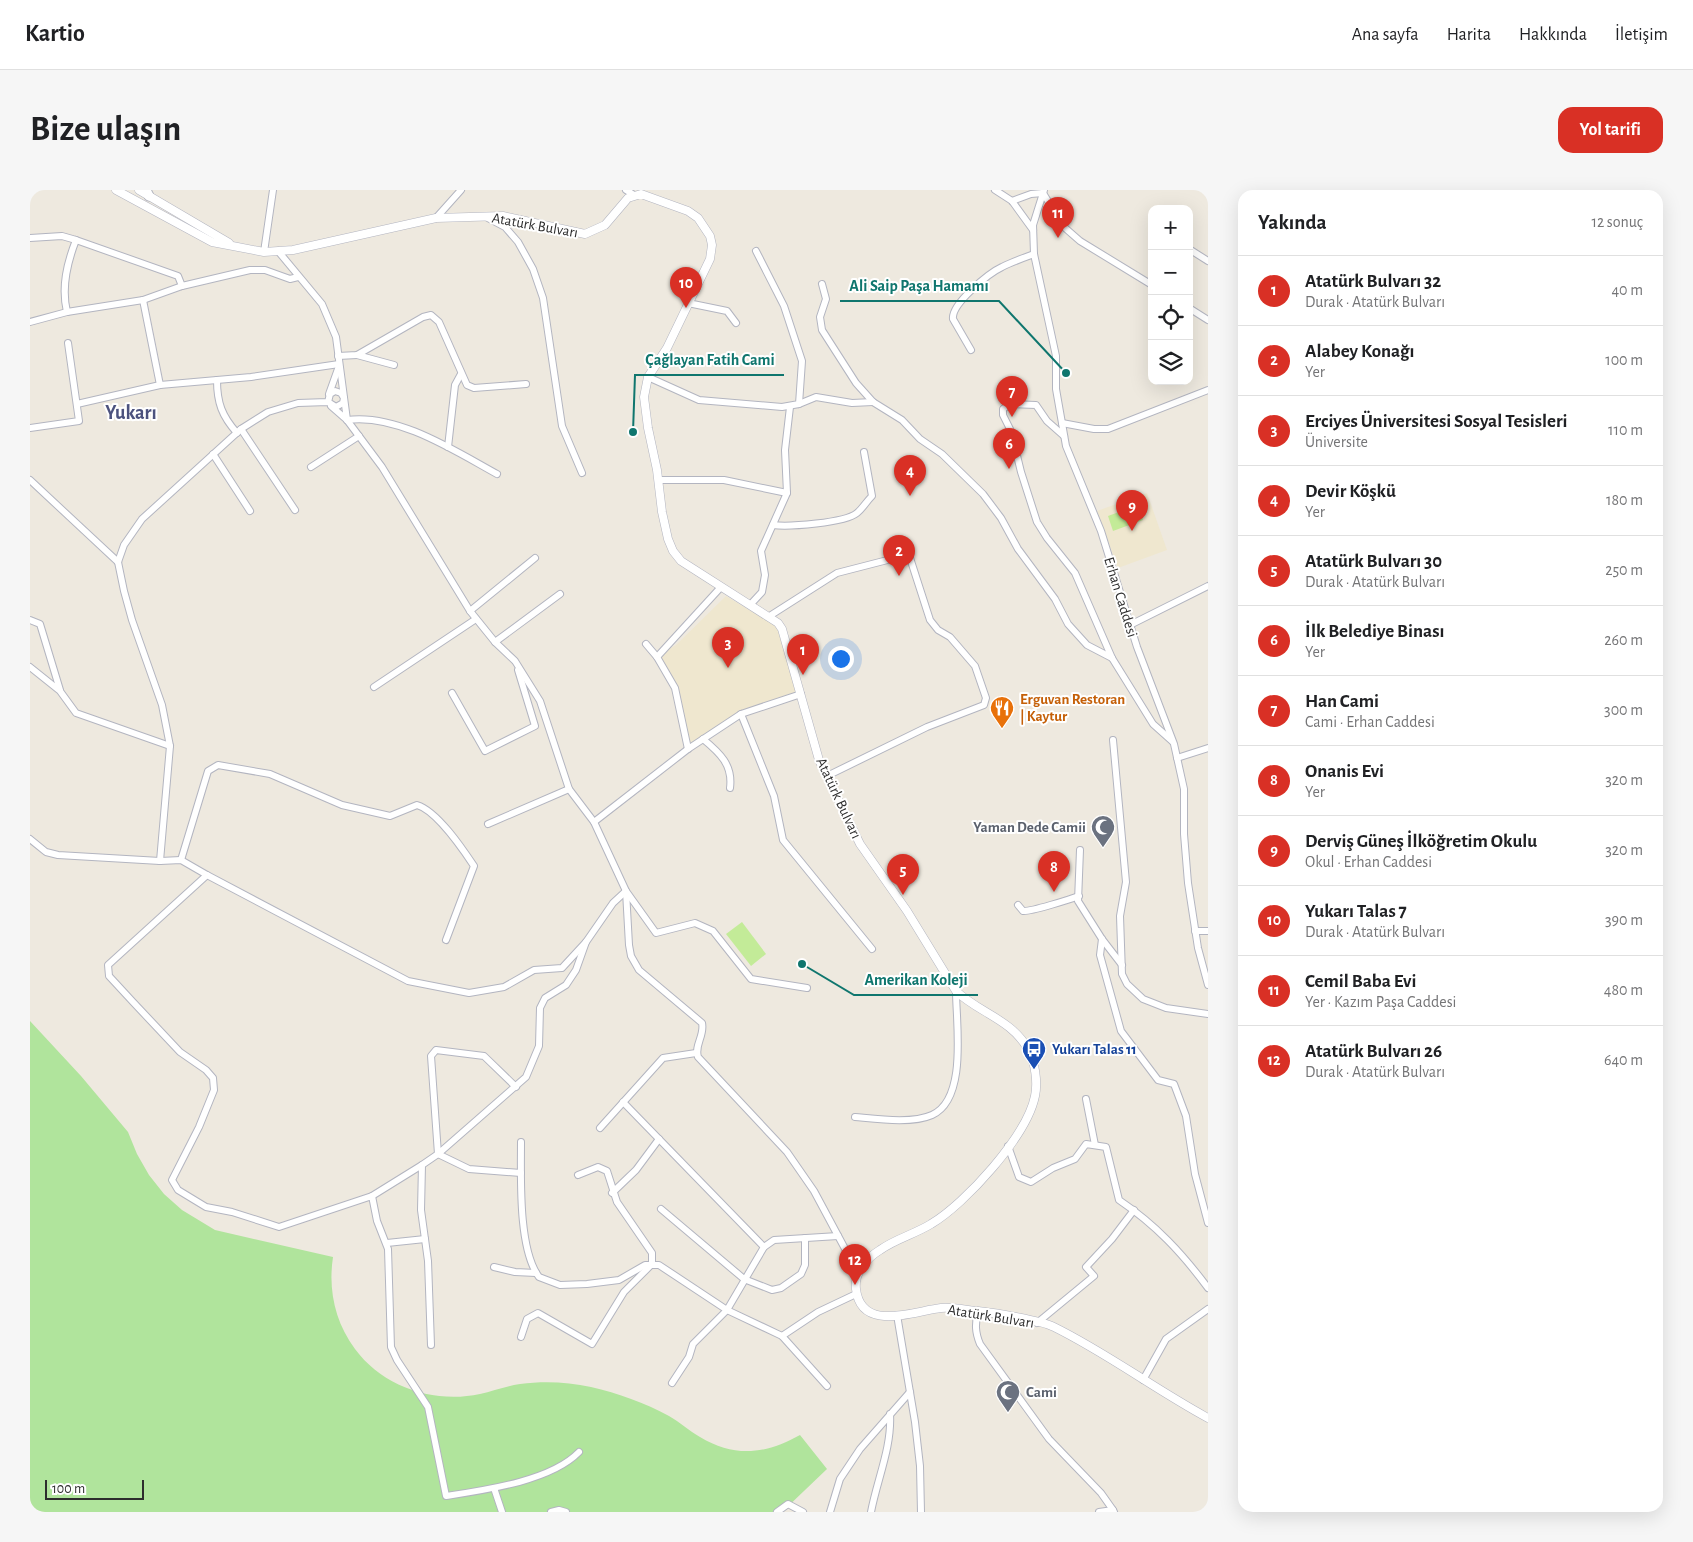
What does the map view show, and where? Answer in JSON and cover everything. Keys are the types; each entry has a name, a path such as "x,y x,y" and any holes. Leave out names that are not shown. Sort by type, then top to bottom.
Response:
{"street":[{"name":"Atatürk Bulvarı","path":"116,190 212,242 264,252 322,244 436,218 503,216 585,234 605,225 622,202 634,195 648,195 688,211 698,218 706,228 712,245 710,259 667,348 648,377 644,397 668,539 673,551 681,561 778,623 786,635 820,760 860,844 907,911 956,991 965,1000 1001,1019 1017,1033 1029,1050 1034,1070 1034,1098 1026,1118 988,1172 964,1198 932,1224 879,1250 866,1261 858,1273"},
{"path":"139,190 148,193 197,226 237,248"},
{"path":"264,252 273,190"},
{"path":"436,218 461,190"},
{"path":"626,190 634,195"},
{"path":"995,190 1012,200 1033,231"},
{"path":"1012,200 1043,192 1064,227 1080,241 1148,283"},
{"name":"Erhan Caddesi","path":"1043,192 1033,231 1034,254 1056,356 1056,389 1064,436 1100,531 1156,701 1174,744 1184,788 1184,844 1195,931 1208,985"},
{"path":"485,216 505,228 518,242 533,269 543,298 562,426 582,473"},
{"path":"30,238 62,236 76,240 178,276 182,286"},
{"path":"66,312 64,300 65,280 76,240"},
{"path":"756,250 784,306 802,360 800,404"},
{"path":"1191,250 1208,261"},
{"path":"278,251 322,304 336,337 347,420"},
{"path":"971,350 952,319 954,310 971,290 1000,268 1034,254"},
{"path":"30,322 66,312 144,300 182,286 250,270 265,270 290,278 298,277"},
{"path":"822,284 826,299 820,317 822,330 856,383 873,402 902,420 920,439 942,454 983,494 1001,518 1018,549 1054,599 1068,624 1087,644 1112,658"},
{"path":"144,300 160,385"},
{"path":"688,303 726,311 736,323"},
{"path":"1193,311 1208,320"},
{"path":"357,355 423,317 431,315 439,322 464,383 474,388 526,384"},
{"path":"30,428 79,421 68,343"},
{"path":"338,356 357,355 394,365"},
{"path":"76,404 160,385 217,380 339,364"},
{"path":"329,401 339,364"},
{"path":"448,447 455,385 461,374"},
{"path":"648,377 698,400 790,408 816,397 852,403 873,402"},
{"path":"217,380 217,400 224,418 239,431 295,510"},
{"path":"1062,423 1094,429 1108,429 1208,390"},
{"path":"329,401 335,391 341,393 344,398"},
{"path":"160,861 170,746 162,705 132,620 118,562 124,545 142,519 239,431 268,412 298,403 329,401 339,406 344,398"},
{"path":"329,401 347,420 382,467 470,611 495,642 515,661 540,701 569,789 594,822 626,891 656,934 695,923 713,931 751,979 807,988"},
{"path":"1064,436 1055,430 1039,408 1032,404 1010,404 1003,410 1003,415 1011,430 1023,480 1037,522 1047,538 1075,573 1112,658 1153,724 1174,744"},
{"path":"750,605 757,600 764,584 761,551 787,493 785,450 790,408"},
{"path":"347,420 386,423 422,435 498,474"},
{"path":"311,467 359,436"},
{"path":"773,525 788,527 844,518 856,514 861,505 872,496 864,452"},
{"path":"213,454 250,511"},
{"path":"30,480 118,562"},
{"path":"659,480 724,480 787,493"},
{"path":"768,617 837,573 903,556 910,558 933,625 950,637 975,666 986,698 984,705 928,728 827,776"},
{"path":"470,611 535,558"},
{"path":"1130,625 1208,586"},
{"path":"657,657 721,587"},
{"path":"495,642 560,594"},
{"path":"374,686 476,619"},
{"path":"30,620 40,624 60,691"},
{"path":"646,644 657,657 675,688 688,750"},
{"path":"452,693 485,751 535,726 515,661"},
{"path":"30,667 60,691 76,713 170,746"},
{"path":"594,822 688,750 741,714 801,694"},
{"path":"741,714 774,796 783,840 872,949"},
{"path":"703,739 724,758 730,768 730,788"},
{"path":"1113,740 1126,882 1120,916 1122,974 1127,984 1143,999 1166,1008 1208,1014"},
{"path":"1177,758 1208,748"},
{"path":"181,860 208,771 218,765 270,774 342,805 390,816 417,805 425,808 438,821 474,866 446,940"},
{"path":"488,824 569,789"},
{"path":"30,839 46,852 58,855 160,861 181,860 408,981 469,993 504,988 534,970 562,968 586,942 613,903 626,891"},
{"path":"1080,850 1078,901 1122,966"},
{"path":"207,875 108,965 110,976 180,1052 206,1070 213,1078 214,1090 199,1127 172,1180 178,1190 206,1208 232,1212 280,1227 372,1196 438,1154 516,1087 526,1077 539,1046 540,1008 545,998 566,985 576,970 586,942"},
{"path":"626,891 631,956 639,970 702,1023 703,1029 696,1054 700,1061 787,1152 814,1191 858,1273 855,1285 856,1294 818,1312 782,1336"},
{"path":"1018,905 1021,909 1028,912 1053,902 1067,901 1079,896"},
{"path":"1195,931 1208,931"},
{"path":"1102,939 1100,955 1121,1031 1158,1080 1174,1084 1182,1102 1195,1174 1208,1223"},
{"path":"855,1117 896,1120 931,1116 944,1104 954,1088 956,1077 956,991"},
{"path":"438,1154 430,1060 433,1052 436,1050 484,1056 516,1087"},
{"path":"600,1128 663,1058 696,1054"},
{"path":"1086,1099 1095,1145"},
{"path":"623,1102 764,1246"},
{"path":"612,1193 636,1170 659,1139"},
{"path":"522,1142 521,1173 525,1234 536,1273 544,1280 554,1284 587,1284 619,1280 645,1265 661,1266 726,1310 782,1336 827,1386"},
{"path":"1008,1146 1017,1175 1021,1179 1031,1182 1053,1168 1075,1159 1084,1145 1106,1147 1119,1200 1167,1237 1208,1288"},
{"path":"438,1154 469,1169 521,1173"},
{"path":"422,1165 421,1210 431,1316 431,1345"},
{"path":"521,1337 527,1319 538,1313 592,1344 624,1292 652,1264 652,1253 612,1193 608,1174 603,1168 598,1167 578,1175"},
{"path":"372,1196 377,1221 389,1255 391,1347 396,1360 428,1408 446,1496 494,1488 554,1470 567,1463 579,1452"},
{"path":"661,1209 744,1279 776,1290 797,1278 805,1265 805,1238"},
{"path":"1037,1323 1094,1276 1086,1266 1112,1239 1134,1210"},
{"path":"672,1383 689,1357 693,1344 726,1310 764,1246 774,1240 838,1236"},
{"path":"386,1243 425,1239"},
{"path":"494,1267 515,1272 536,1273"},
{"name":"Atatürk Bulvarı","path":"856,1294 869,1313 888,1318 943,1308 978,1311 1052,1326 1208,1418"},
{"path":"1143,1380 1166,1339 1208,1309"},
{"path":"978,1311 975,1324 976,1335 980,1344 1053,1443 1101,1493 1114,1511"},
{"path":"897,1315 920,1466 921,1512"},
{"path":"830,1512 840,1479 860,1449 910,1392"},
{"path":"871,1512 891,1432 890,1414"},
{"path":"494,1488 502,1512"},
{"path":"777,1512 788,1504 803,1512"},
{"path":"551,1512 559,1510 566,1512"},
{"path":"1100,1512 1114,1511"}],"shaded area":[{"path":"1147,493 1167,550 1118,568 1097,511"},
{"path":"726,596 782,630 797,693 740,712 690,746 682,706 658,656 676,645"}],"green space":[{"path":"1138,505 1143,520 1113,531 1108,516"},
{"path":"742,922 766,954 751,966 726,934"},
{"path":"30,1021 81,1076 128,1132 137,1154 149,1175 164,1194 182,1210 215,1230 333,1257 332,1293 342,1328 355,1349 367,1362 395,1383 411,1390 445,1397 480,1394 529,1383 547,1382 582,1385 621,1395 650,1407 673,1418 713,1444 738,1451 763,1450 800,1435 827,1469 782,1512 30,1512"}],"place":[{"name":"Cemil Baba Evi","path":"1058,238"},
{"name":"Yukarı Talas 7","path":"686,308"},
{"name":"Ali Saip Paşa Hamamı","path":"1066,373"},
{"name":"Han Cami","path":"1012,417"},
{"name":"Çağlayan Fatih Cami","path":"633,432"},
{"name":"İlk Belediye Binası","path":"1009,469"},
{"name":"Devir Köşkü","path":"910,496"},
{"name":"Derviş Güneş İlköğretim Okulu","path":"1132,531"},
{"name":"Alabey Konağı","path":"899,576"},
{"name":"Erciyes Üniversitesi Sosyal Tesisleri","path":"728,668"},
{"name":"Atatürk Bulvarı 32","path":"803,675"},
{"name":"Erguvan Restoran | Kaytur","path":"1002,729"},
{"name":"Yaman Dede Camii","path":"1103,848"},
{"name":"Onanis Evi","path":"1054,892"},
{"name":"Atatürk Bulvarı 30","path":"903,895"},
{"name":"Amerikan Koleji","path":"802,964"},
{"name":"Yukarı Talas 11","path":"1034,1070"},
{"name":"Atatürk Bulvarı 26","path":"855,1285"},
{"name":"Cami","path":"1008,1413"}],"district":[{"name":"Yukarı","path":"131,412"}]}
